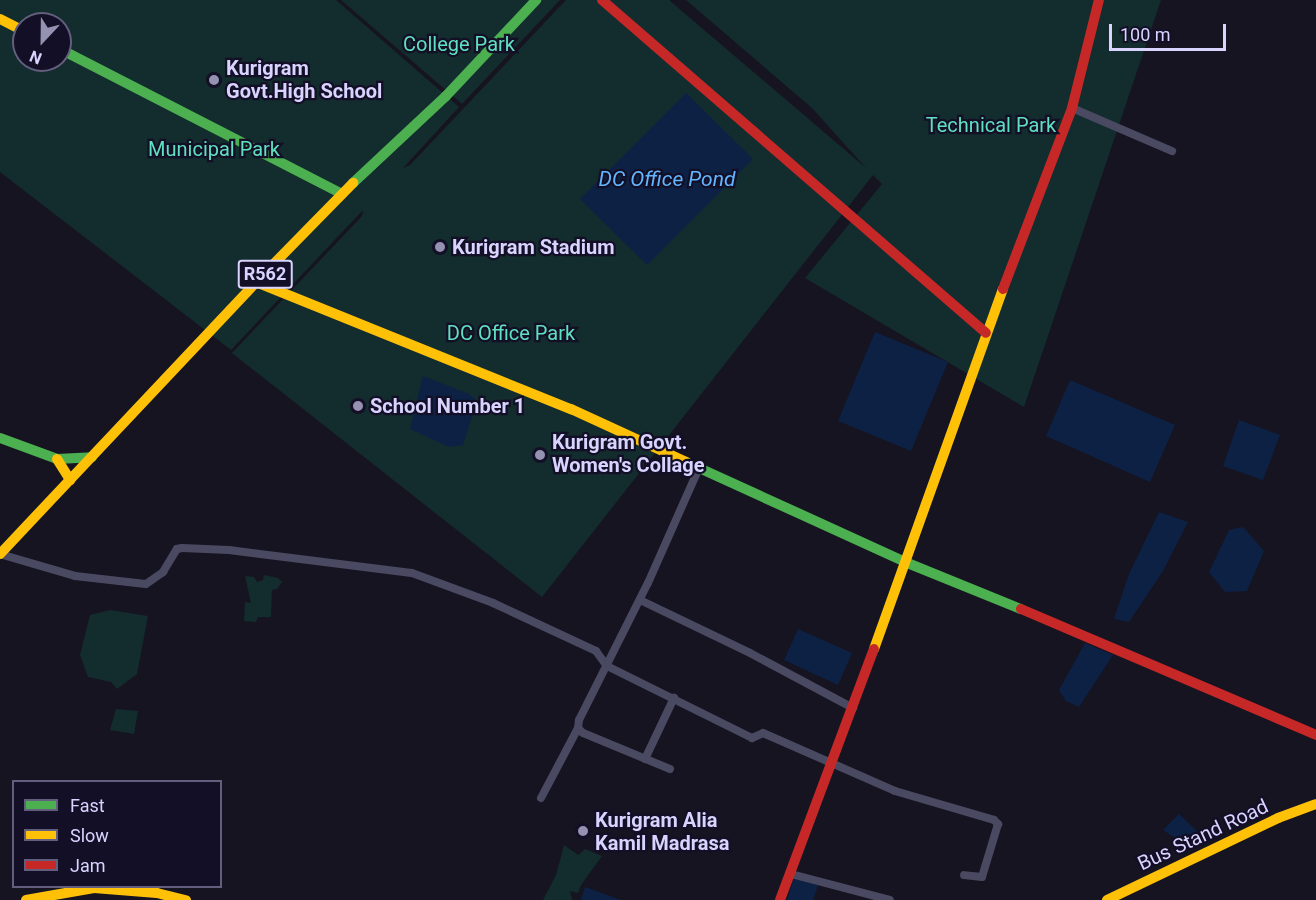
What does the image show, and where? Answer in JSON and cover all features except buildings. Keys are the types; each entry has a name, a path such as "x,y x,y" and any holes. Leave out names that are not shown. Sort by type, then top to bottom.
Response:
{"main road":[{"name":"R562","path":"0,554 256,282 342,194 446,96 536,0"},
{"path":"602,0 986,333"},
{"path":"780,900 853,708 986,333 1072,108 1099,0"},
{"path":"72,55 342,194"},
{"path":"256,282 571,409 905,562 1106,643 1316,735"},
{"path":"0,438 57,459 92,457"},
{"path":"57,459 70,480"},
{"name":"Bus Stand Road","path":"1107,900 1278,818 1316,804"},
{"path":"26,900 54,893 94,888 157,892 186,900"}],"street":[{"path":"1072,108 1172,151"},
{"path":"541,798 640,600 699,468"},
{"path":"0,554 75,576 146,584 164,572 173,554 182,548 229,550 390,568 434,580 493,603 596,651 607,666 752,738 763,733 895,791 956,808 998,824 982,877 964,875"},
{"path":"640,600 750,652 853,708"},
{"path":"643,758 674,698"},
{"path":"578,728 583,733 669,769"},
{"path":"790,873 890,900"}],"green space":[{"path":"0,0 336,0 459,107 403,168 410,165 566,0 669,0 866,168 812,108 686,0 1161,0 1024,407 805,278 882,184 873,175 542,597 232,353 362,216 363,210 231,350 0,172"},
{"name":"College Park","path":"341,0 560,0 462,104"},
{"path":"264,575 278,578 282,582 277,589 272,590 271,617 258,617 256,622 244,621 245,602 251,603 245,576 254,577 257,582 263,580"},
{"path":"110,610 148,616 137,674 117,689 111,682 88,677 80,655 90,615"},
{"path":"116,709 138,711 134,734 110,730"},
{"path":"564,845 578,855 585,849 602,856 581,885 578,893 570,891 572,900 543,900 556,875"}],"water":[{"name":"DC Office Pond","path":"686,93 753,159 647,265 580,199"},
{"path":"875,332 948,362 911,451 838,421"},
{"path":"423,376 469,394 477,401 463,445 449,447 410,429"},
{"path":"1070,380 1175,425 1150,482 1046,436"},
{"path":"1239,420 1280,435 1263,480 1223,466"},
{"path":"1159,512 1188,522 1163,571 1129,622 1114,619 1129,574"},
{"path":"1243,527 1264,551 1247,591 1225,592 1209,572 1229,530"},
{"path":"798,629 852,653 838,685 784,660"},
{"path":"1085,643 1113,655 1079,707 1066,701 1059,690"},
{"path":"1179,814 1199,833 1178,840 1163,830"},
{"path":"794,877 818,885 813,900 787,900"},
{"path":"585,887 621,900 581,900"}],"traffic: fast":[{"path":"353,183 446,96 536,0"},
{"path":"72,55 342,194"},
{"path":"0,438 57,459 92,457"},
{"path":"686,462 905,562 1021,609"}],"traffic: slow":[{"path":"0,19 12,25"},
{"path":"0,554 256,282 353,183"},
{"path":"256,282 571,409 686,462"},
{"path":"874,649 1003,289"},
{"path":"57,459 70,480"},
{"path":"1107,900 1278,818 1316,804"},
{"path":"26,900 94,888 157,893 186,900"}],"traffic: jam":[{"path":"602,0 986,333"},
{"path":"1003,289 1072,108 1099,0"},
{"path":"1021,609 1316,735"},
{"path":"780,900 874,649"}],"place":[{"name":"Kurigram Govt.High School","path":"214,80"},
{"name":"Kurigram Stadium","path":"440,247"},
{"name":"School Number 1","path":"358,406"},
{"name":"Kurigram Govt. Women's Collage","path":"540,455"},
{"name":"Kurigram Alia Kamil Madrasa","path":"583,831"}],"park label":[{"name":"Technical Park","path":"991,125"},
{"name":"Municipal Park","path":"214,149"},
{"name":"DC Office Park","path":"511,333"}]}
